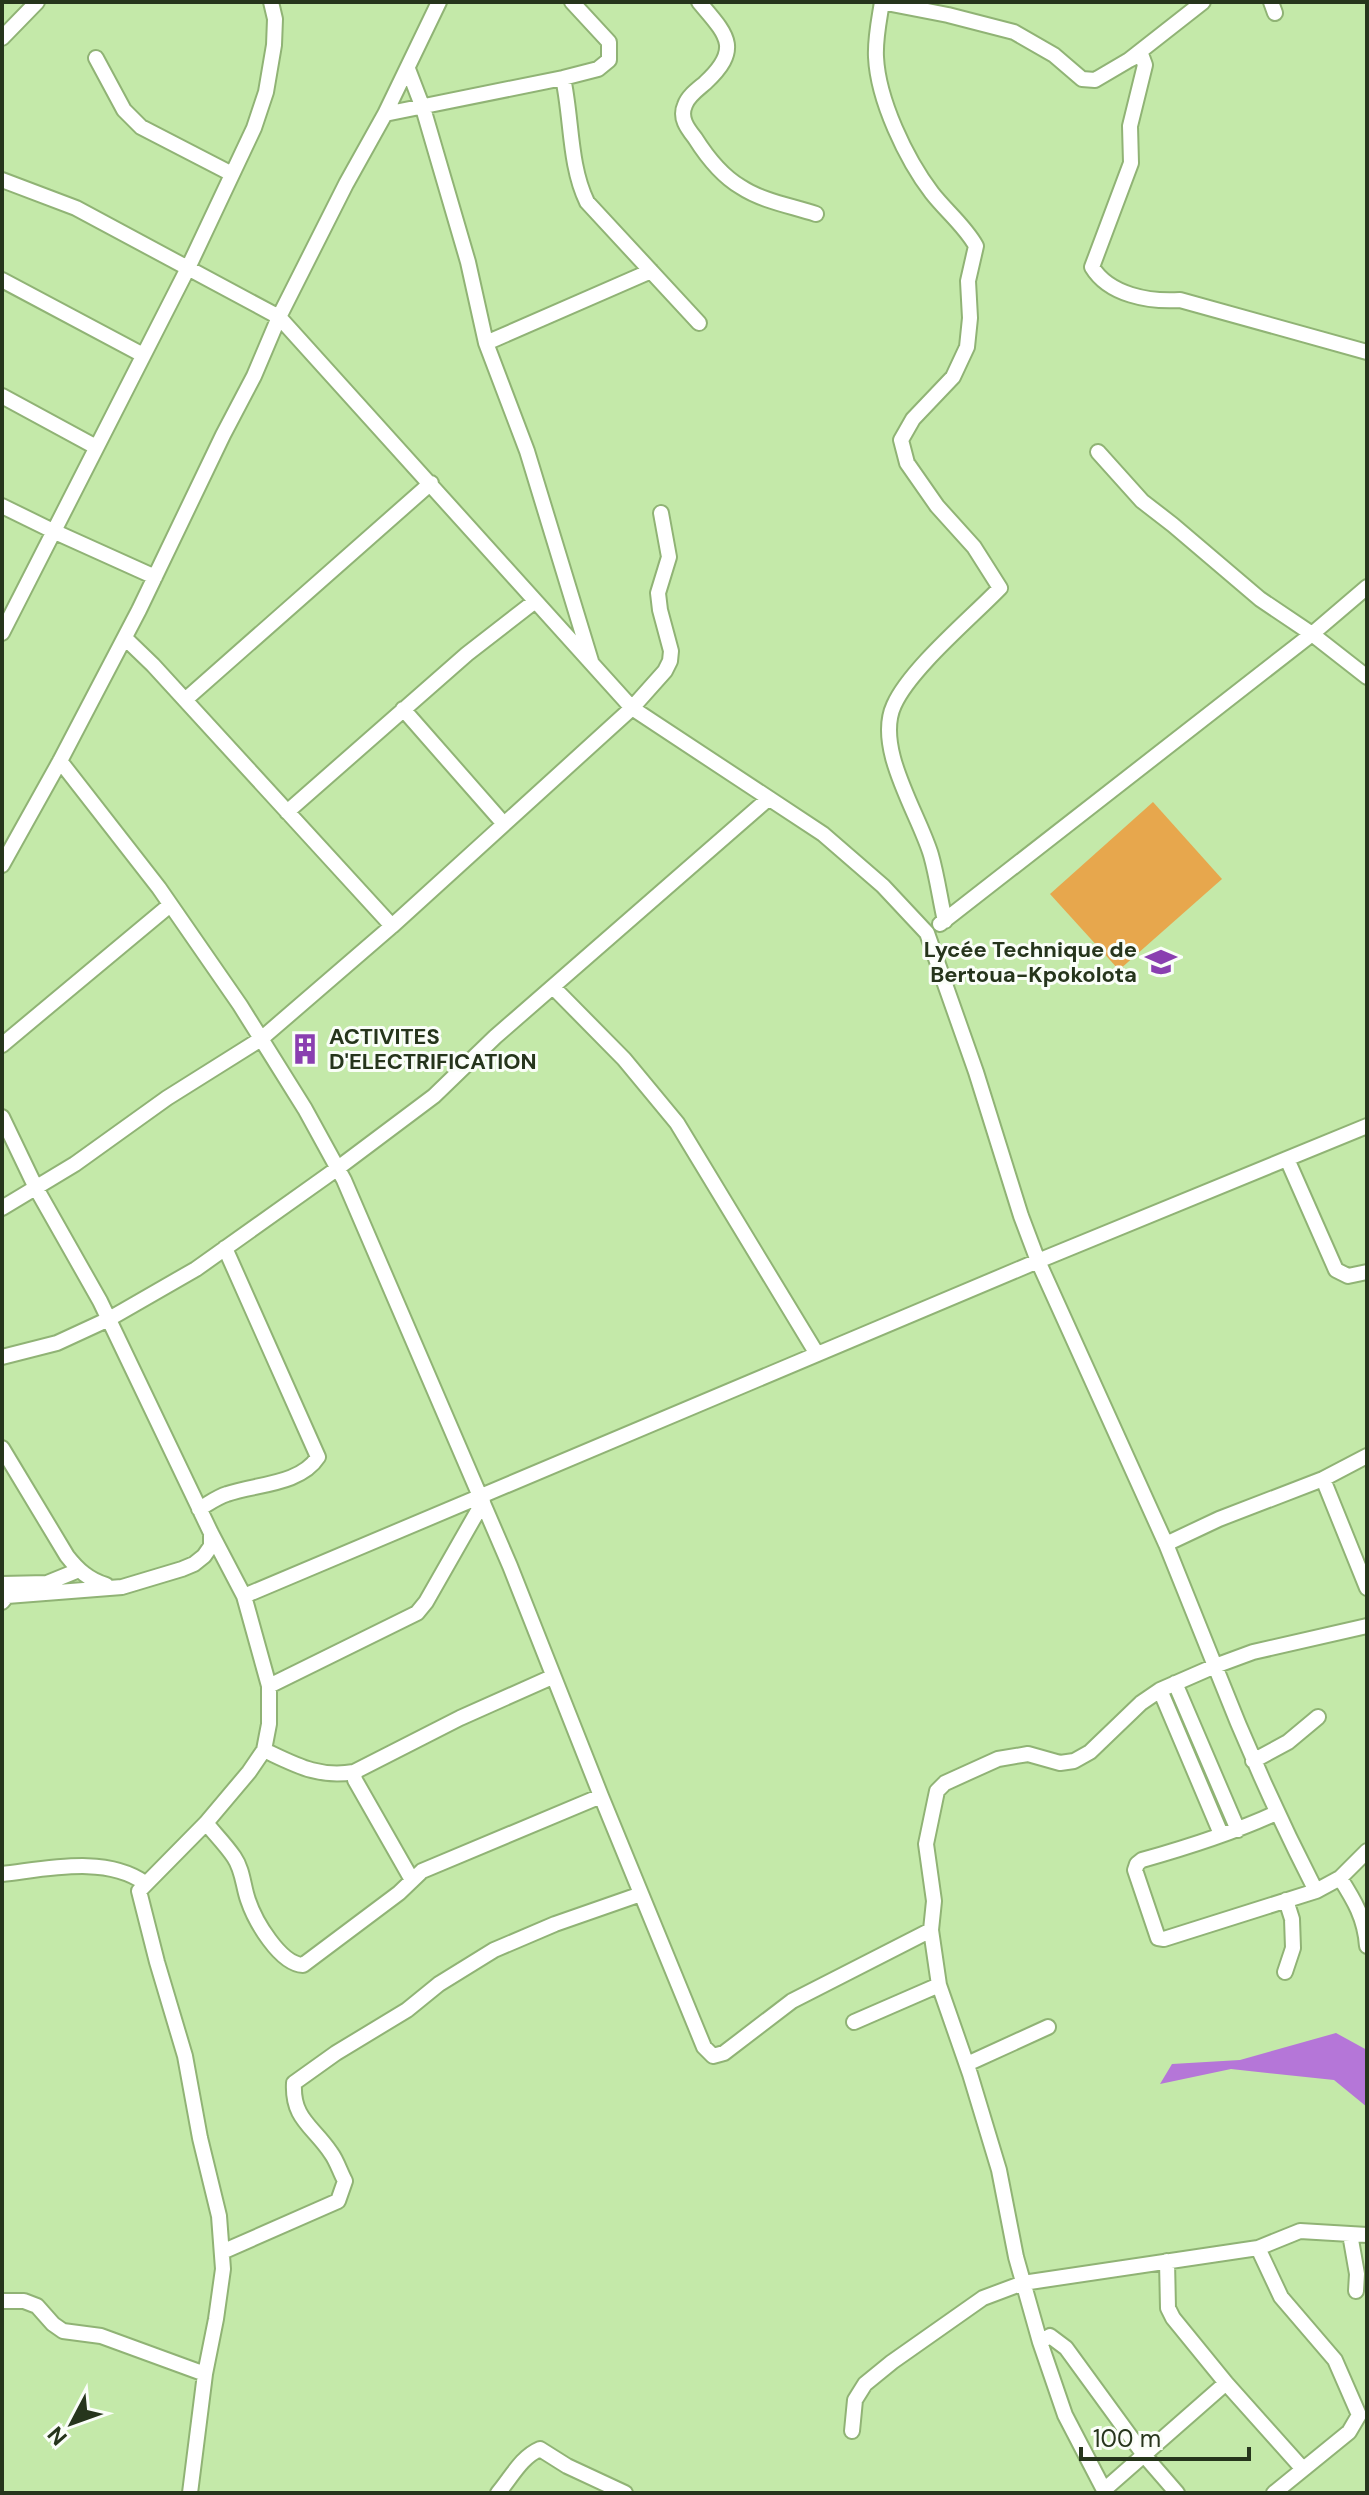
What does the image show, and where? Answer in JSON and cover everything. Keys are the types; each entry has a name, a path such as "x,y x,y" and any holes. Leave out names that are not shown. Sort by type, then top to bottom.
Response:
{"street":[{"path":"2,38 37,2"},
{"path":"4,623 188,268 254,128 266,92 274,45 275,19 271,2"},
{"path":"2,862 125,638 254,376 279,317 408,69 439,2"},
{"path":"385,114 598,69 609,60 609,42 572,2"},
{"path":"699,2 723,30 728,40 727,52 717,72 683,107 684,123 720,171 742,189 816,214"},
{"path":"945,921 931,852 891,750 889,721 894,704 917,672 1000,588 974,547 937,506 907,463 901,440 913,419 953,377 967,347 970,318 968,281 976,246 931,192 904,146 884,98 876,61 881,2 1014,32 1054,55 1082,79 1095,80 1141,54 1145,65 1130,126 1131,163 1092,267 1099,278 1119,292 1167,301 1180,300 1367,352"},
{"path":"1129,60 1203,2"},
{"path":"96,58 124,110 141,127 232,174"},
{"path":"408,69 423,108 468,262 486,343 527,451 592,666"},
{"path":"563,78 579,185 587,202 699,323"},
{"path":"2,180 76,208 279,317 632,708 823,834 883,886 927,933 1038,1261 1166,1544 1253,1761 1316,1891"},
{"path":"486,343 651,271"},
{"path":"2,280 143,355"},
{"path":"2,396 96,447"},
{"path":"1098,452 1142,501 1260,599 1367,677"},
{"path":"185,700 431,483"},
{"path":"2,506 155,577"},
{"path":"2,1208 75,1164 167,1098 261,1039 392,926 632,708 670,661 671,651 658,593 669,557 661,513"},
{"path":"927,933 1312,634 1367,587"},
{"path":"287,812 467,654 534,602"},
{"path":"125,638 392,926"},
{"path":"403,709 504,824"},
{"path":"60,761 170,905 261,1039 338,1168 481,1499 704,2047 713,2056 724,2053 792,2001 931,1930"},
{"path":"2,1357 57,1343 109,1319 196,1269 338,1168 434,1096 768,799"},
{"path":"2,1045 170,905"},
{"path":"553,987 624,1059 677,1123 817,1354"},
{"path":"2,1117 36,1188 109,1319 244,1596 269,1686 269,1724 264,1750 206,1823 139,1891 185,2056 219,2216 223,2269 205,2374 190,2493"},
{"path":"244,1596 481,1499 1038,1261 1367,1126"},
{"path":"1287,1159 1336,1270 1348,1276 1367,1272"},
{"path":"199,1509 226,1494 288,1479 315,1463 318,1457 225,1248"},
{"path":"2,1448 67,1556 95,1582 114,1587"},
{"path":"1166,1544 1219,1519 1323,1479 1367,1456"},
{"path":"1323,1479 1367,1588"},
{"path":"269,1686 417,1613 426,1602 481,1499"},
{"path":"2,1602 7,1596 122,1587 194,1564 211,1546 211,1533"},
{"path":"2,1584 47,1583 79,1570"},
{"path":"1226,2383 1103,2492 1065,2415 1040,2342 1023,2283 999,2170 939,1985 931,1930 934,1901 926,1844 937,1791 945,1783 998,1759 1028,1754 1060,1763 1074,1761 1090,1752 1141,1703 1175,1683 1253,1652 1367,1626"},
{"path":"264,1750 308,1771 338,1775 354,1772 460,1718 552,1677"},
{"path":"1175,1683 1238,1830"},
{"path":"1160,1690 1221,1834"},
{"path":"1253,1761 1288,1742 1318,1717"},
{"path":"354,1772 355,1780 412,1880"},
{"path":"206,1823 235,1858 259,1924 285,1958 303,1965 399,1893 422,1871 601,1796"},
{"path":"1276,1813 1238,1830 1137,1864 1135,1870 1158,1938 1164,1939 1235,1918 1316,1891 1340,1878 1367,1851"},
{"path":"2,1874 74,1866 131,1873 145,1883"},
{"path":"1340,1878 1358,1907 1367,1946"},
{"path":"222,2252 338,2201 345,2181 331,2153 304,2122 293,2099 294,2083 494,1950 555,1924 641,1894"},
{"path":"1285,1972 1293,1948 1292,1919 1286,1900"},
{"path":"854,2022 939,1985"},
{"path":"967,2064 1048,2027"},
{"path":"852,2431 855,2400 865,2384 983,2298 1023,2283 1258,2248 1300,2231 1367,2235"},
{"path":"1350,2234 1357,2274 1356,2291"},
{"path":"1258,2248 1281,2297 1335,2360 1359,2415 1349,2432 1274,2493"},
{"path":"1167,2261 1168,2308 1173,2318 1302,2468"},
{"path":"2,2301 24,2301 37,2306 63,2331 101,2336 205,2374"},
{"path":"1040,2342 1050,2336 1066,2348 1144,2455 1177,2493"},
{"path":"498,2493 512,2472 540,2449 567,2466 625,2493"}],"shaded area":[{"path":"1153,802 1222,879 1119,970 1050,894"},
{"path":"1336,2033 1367,2050 1367,2107 1334,2080 1231,2069 1160,2084 1172,2064 1240,2060"}],"place":[{"name":"Lycée Technique de Bertoua-Kpokolota","path":"1161,962"},
{"name":"ACTIVITES D'ELECTRIFICATION","path":"305,1049"}]}
